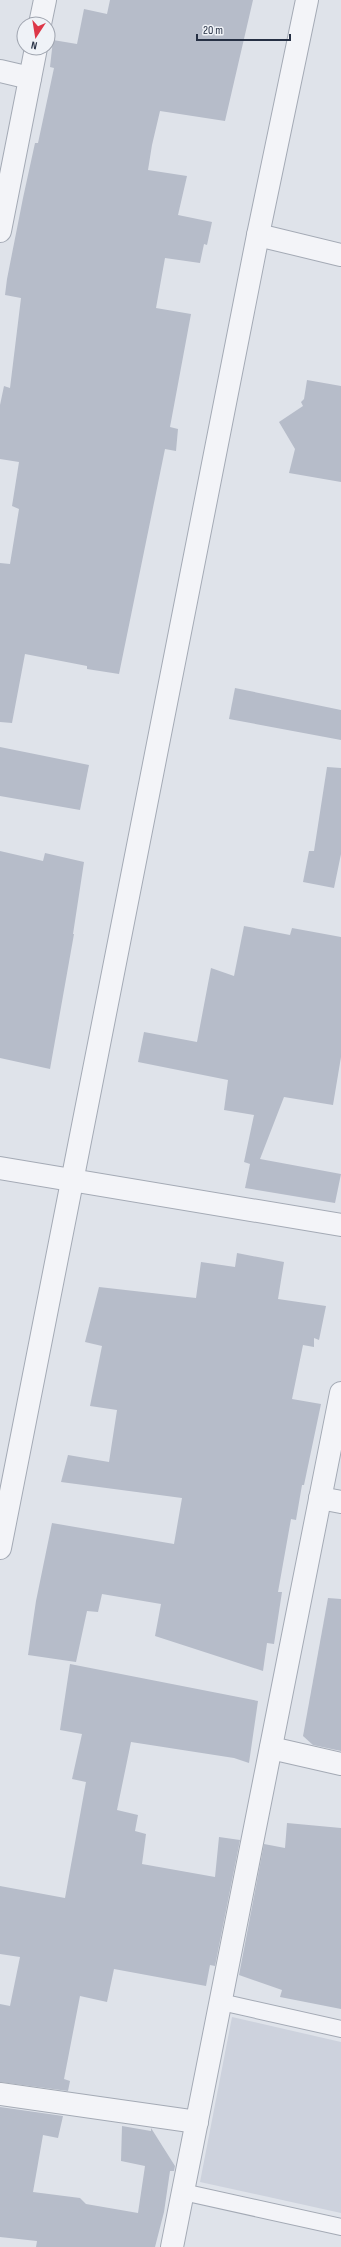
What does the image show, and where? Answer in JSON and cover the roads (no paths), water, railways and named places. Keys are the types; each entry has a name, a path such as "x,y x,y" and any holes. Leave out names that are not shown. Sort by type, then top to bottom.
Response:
{"street":[{"path":"42,16 45,0"},
{"path":"0,1548 258,235 307,0"},
{"path":"0,231 34,56"},
{"path":"0,71 30,78"},
{"path":"258,235 341,256"},
{"path":"0,1168 341,1225"},
{"path":"172,2247 341,1393"},
{"path":"320,1498 341,1502"},
{"path":"271,1748 341,1764"},
{"path":"0,2094 197,2122"}],"lane":[{"path":"221,2002 341,2029"},
{"path":"183,2192 341,2228"}]}
